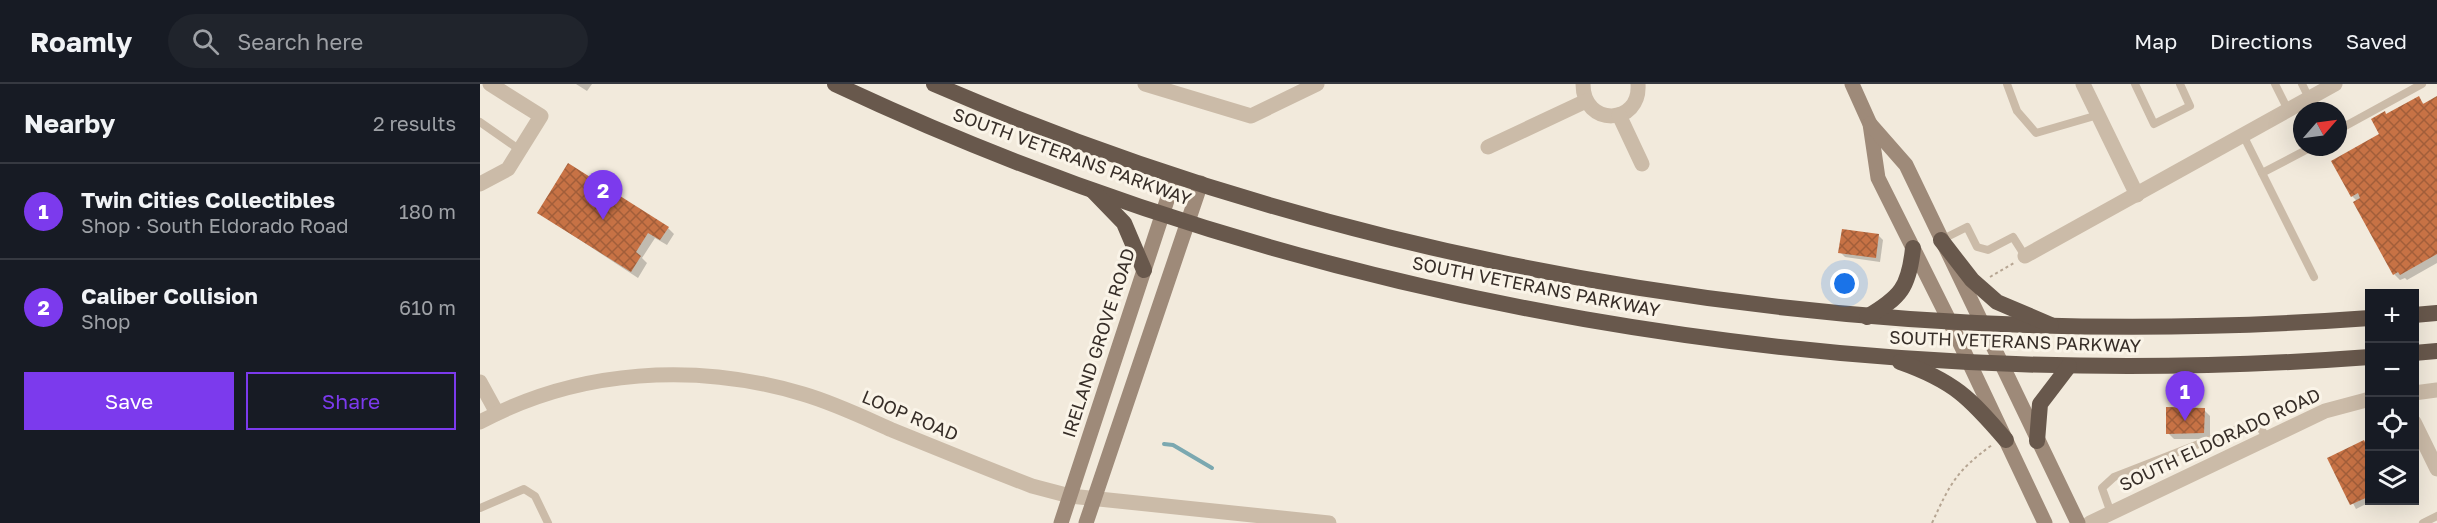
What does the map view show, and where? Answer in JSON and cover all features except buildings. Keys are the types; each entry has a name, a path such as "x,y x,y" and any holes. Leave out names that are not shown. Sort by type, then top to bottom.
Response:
{"highway":[{"name":"SOUTH VETERANS PARKWAY","path":"835,84 997,153 1189,221 1396,280 1564,317 1702,338 1888,358 2069,366 2187,366 2365,357"},
{"name":"SOUTH VETERANS PARKWAY","path":"934,84 1175,176 1313,218 1512,266 1680,296 1866,317 2057,327 2235,326 2365,318"},
{"path":"1091,188 1124,223 1144,270"},
{"path":"1941,240 1972,280 1998,302 2057,327"},
{"path":"1866,317 1891,302 1902,291 1910,270 1912,248"},
{"path":"2419,315 2437,313"},
{"path":"2419,353 2437,351"},
{"path":"1888,358 1955,387 1972,400 2000,442"},
{"path":"2037,441 2040,404 2069,366"}],"main road":[{"path":"1852,84 1870,124 1878,178 1969,361 2000,442 2045,523"},
{"path":"1870,124 1905,165 2078,523"},
{"name":"IRELAND GROVE ROAD","path":"1061,523 1175,176"},
{"path":"1086,523 1096,500 1201,183"}],"street":[{"path":"480,184 508,168 541,116 490,84"},
{"path":"1145,84 1251,116 1317,84"},
{"path":"1583,84 1586,101 1590,107 1604,116 1619,115 1635,104 1638,84"},
{"path":"2083,84 2137,195"},
{"path":"2309,102 2335,84"},
{"path":"1488,147 1586,101"},
{"path":"2025,256 2293,108"},
{"path":"1619,115 1642,164"},
{"name":"LOOP ROAD","path":"480,422 552,391 606,379 655,374 718,376 804,394 1022,482 1070,496 1265,520 1329,523"},
{"path":"480,382 497,413"},
{"path":"2419,392 2437,390"},
{"name":"SOUTH ELDORADO ROAD","path":"2090,523 2325,411 2365,400"},
{"path":"2419,430 2436,463"}],"lane":[{"path":"2007,84 2017,111 2036,133 2097,116"},
{"path":"2135,84 2154,124 2190,106 2180,84"},
{"path":"2275,84 2288,110"},
{"path":"2302,84 2308,102"},
{"path":"2347,125 2422,84"},
{"path":"480,122 520,150"},
{"path":"2243,135 2314,277"},
{"path":"2262,173 2295,156"},
{"path":"1941,240 1967,227 1977,247 1988,250 2013,237 2025,256"},
{"path":"2111,513 2102,488 2114,477 2250,424 2259,426 2267,438"},
{"path":"480,508 524,489 535,496 548,523"},
{"path":"2423,523 2437,516"}],"path":[{"path":"1987,280 2025,256"},
{"path":"1932,523 1954,477 1977,454 2000,442"}],"waterway":[{"path":"1164,444 1173,445 1212,468"}],"place":[{"name":"Caliber Collision","path":"603,220"},
{"name":"Twin Cities Collectibles","path":"2185,421"}]}
